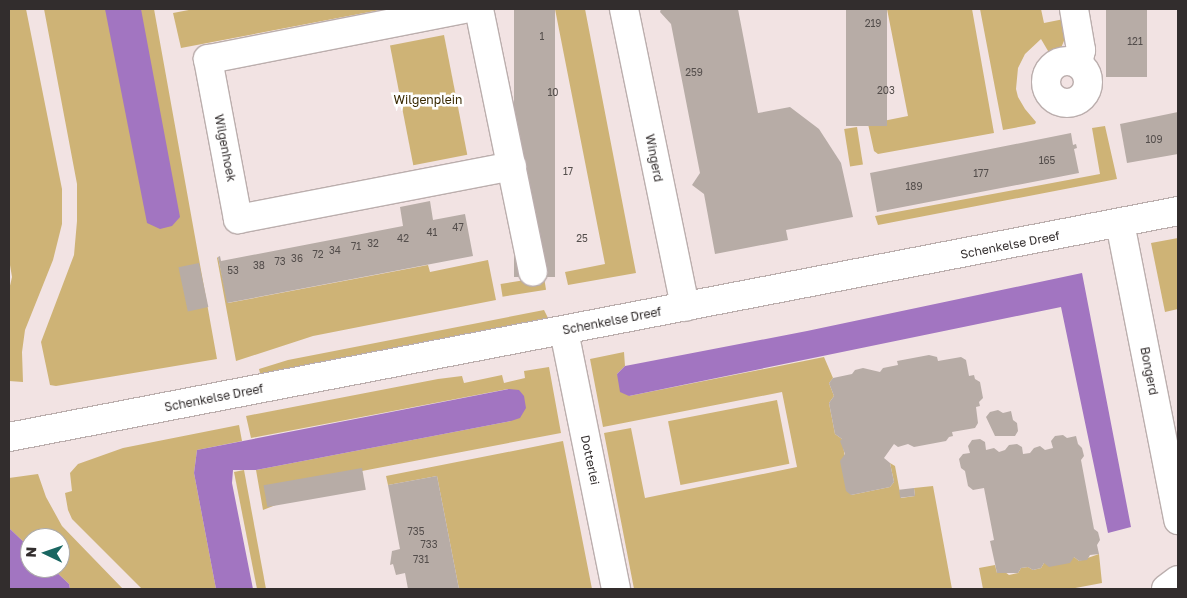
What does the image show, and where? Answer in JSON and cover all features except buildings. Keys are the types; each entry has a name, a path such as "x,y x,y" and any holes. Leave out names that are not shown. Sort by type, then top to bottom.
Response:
{"street":[{"name":"Wilgenhoek","path":"464,9 208,59 238,219 512,166"},
{"path":"479,9 533,272"},
{"name":"Wingerd","path":"624,9 685,307"},
{"path":"1074,9 1081,50 1078,64"},
{"name":"Schenkelse Dreef","path":"9,437 1178,212"},
{"name":"Bongerd","path":"1120,223 1178,520"},
{"name":"Dotterlei","path":"564,331 616,589"},
{"path":"1166,589 1178,580"}],"green space":[{"path":"9,9 26,9 62,189 62,224 53,260 25,330 22,352 23,382 9,381 9,290 12,277 9,259"},
{"path":"44,9 154,9 217,359 56,386 50,385 41,342 74,255 77,221 77,184"},
{"path":"194,9 385,9 181,48 173,13"},
{"path":"555,9 585,9 636,273 568,285 565,272 605,264"},
{"path":"887,9 972,9 994,133 878,154 874,151 868,124 908,116"},
{"path":"980,9 1041,9 1044,23 1064,19 1066,36 1061,48 1051,56 1041,39 1025,54 1018,68 1016,89 1018,97 1036,122 1035,124 1003,130"},
{"name":"Wilgenplein","path":"444,35 467,155 413,165 390,45"},
{"path":"1105,126 1117,179 878,225 875,216 1100,174 1092,128"},
{"path":"857,127 863,165 850,167 844,129"},
{"path":"1178,238 1178,309 1165,312 1151,243"},
{"path":"218,257 228,303 428,265 430,272 488,260 496,300 313,336 236,361"},
{"path":"544,277 546,290 503,297 501,284"},
{"path":"544,310 549,320 261,377 259,369 288,360"},
{"path":"624,352 625,366 617,374 629,396 824,357 833,378 829,383 834,396 829,403 835,434 842,439 851,495 890,487 894,482 890,463 895,466 901,498 915,496 914,488 933,486 952,589 634,589 604,433 631,428 645,498 797,467 782,392 603,427 590,359"},
{"path":"549,367 561,433 362,471 263,510 256,470 511,421 508,389 251,438 246,416 438,379 462,376 464,383 502,375 504,383 525,378 524,371"},
{"path":"777,400 789,464 680,485 668,421"},
{"path":"239,425 242,441 197,450 194,473 216,589 142,589 72,519 68,510 65,493 72,491 70,473 78,464 123,448"},
{"path":"563,441 592,589 459,589 437,476 388,485 386,476"},
{"path":"244,470 266,589 257,589 234,472"},
{"path":"38,474 46,497 64,528 20,528 20,538 9,528 9,478"},
{"path":"70,534 123,589 70,589 69,584 63,578 70,578"},
{"path":"1099,554 1102,583 1070,589 983,589 979,568 995,565 997,573 1005,572 1009,575 1018,573 1021,568 1028,567 1033,570 1041,568 1044,563 1074,557 1079,561"}],"shaded area":[{"path":"105,9 141,9 180,217 172,226 160,229 147,223"},
{"path":"1082,273 1131,527 1108,533 1061,307 629,396 620,392 617,374 625,366 807,331"},
{"path":"509,389 519,390 524,396 526,408 520,418 511,421 256,470 233,470 232,483 253,589 216,589 194,473 197,450"},
{"path":"9,528 20,538 20,578 63,578 69,584 70,589 9,589"}]}
